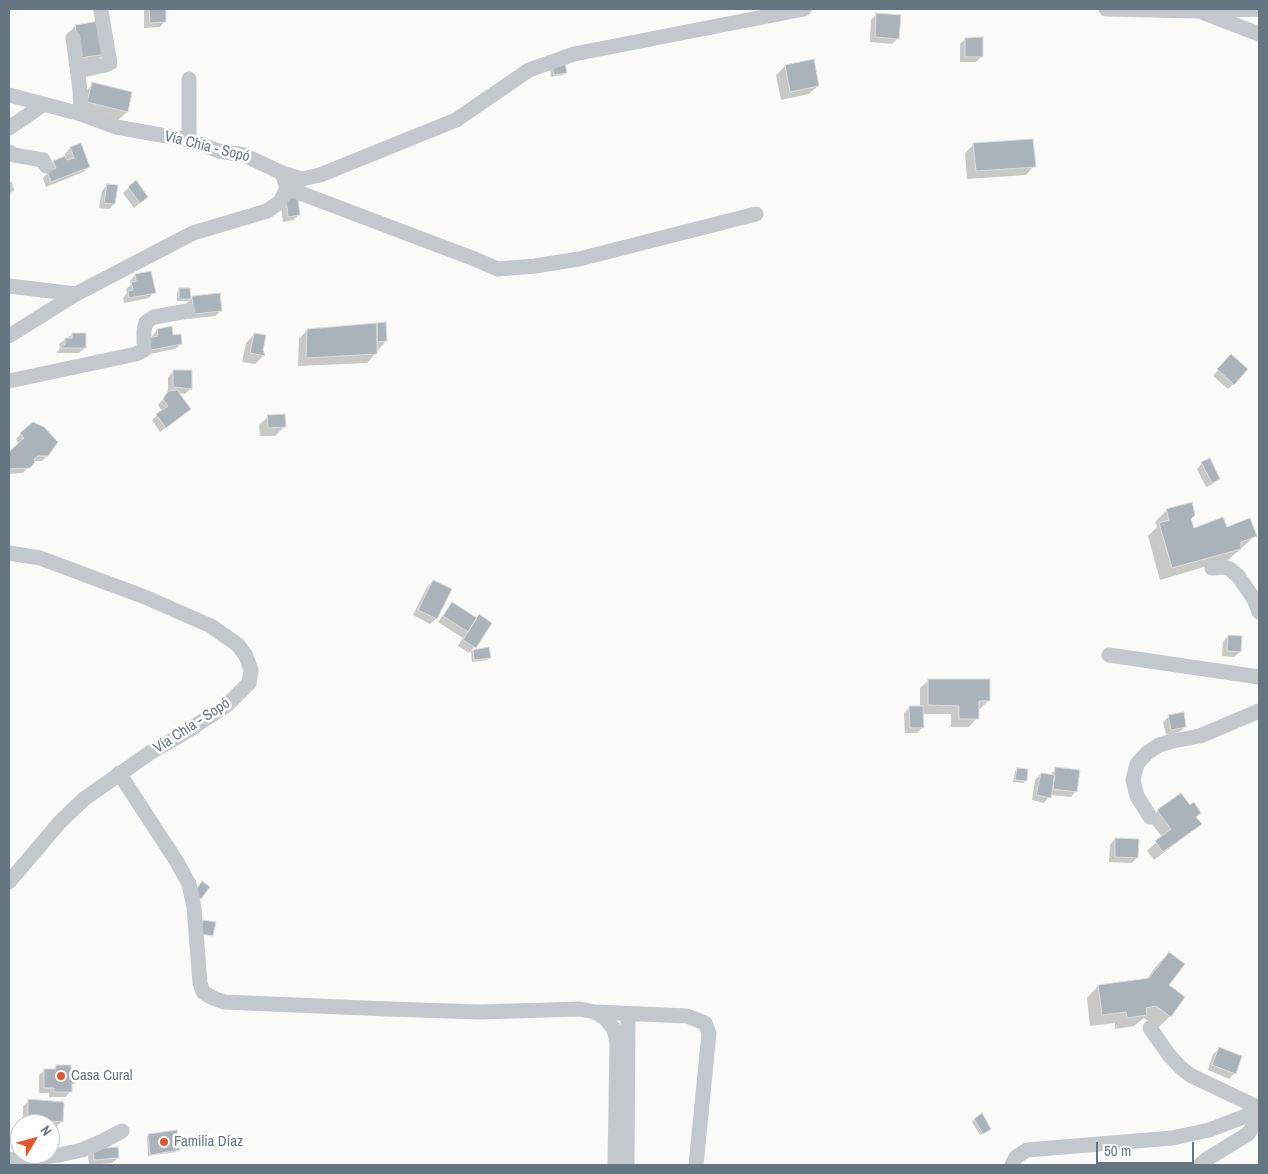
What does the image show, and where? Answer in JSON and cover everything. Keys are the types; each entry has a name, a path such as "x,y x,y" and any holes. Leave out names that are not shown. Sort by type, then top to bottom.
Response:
{"street":[{"path":"284,181 320,176 456,120 529,70 574,54 804,9"},
{"path":"1106,9 1259,9"},
{"path":"1197,10 1259,34"},
{"path":"77,71 110,63 101,11"},
{"path":"72,38 81,114"},
{"path":"189,79 189,140"},
{"name":"Vía Chía - Sopó","path":"9,94 81,114 116,127 189,140 219,151 244,155 263,163 284,181"},
{"path":"9,128 44,104"},
{"path":"9,152 14,155 43,160 46,166"},
{"path":"284,181 498,269 579,259 756,214"},
{"path":"9,336 76,294 193,233 267,211 280,202 284,181"},
{"path":"9,286 76,294"},
{"path":"9,381 136,354 144,350 146,322 154,317 188,311"},
{"name":"Vía Chía - Sopó","path":"9,553 40,558 145,597 211,626 238,645 246,656 251,670 249,683 227,705 151,752 84,799 60,822 9,882"},
{"path":"1212,568 1223,567 1230,569 1238,576 1254,598 1259,612"},
{"path":"1109,655 1259,677"},
{"path":"1150,817 1136,796 1134,780 1136,764 1159,745 1200,736 1259,711"},
{"path":"119,774 177,862 189,884 194,907 200,983 203,992 224,1002 480,1012 580,1009 595,1012 687,1016 705,1023 709,1033 696,1165"},
{"path":"595,1012 605,1018 614,1029 617,1043 615,1165"},
{"path":"627,1165 628,1014"},
{"path":"1150,1028 1169,1055 1190,1075 1259,1110"},
{"path":"1012,1165 1016,1157 1027,1150 1172,1138 1209,1130 1259,1110"},
{"path":"1200,1165 1248,1134 1255,1123 1259,1110"},
{"path":"9,1159 59,1155 82,1150 104,1141 122,1130"}],"building":[{"path":"149,9 166,9 166,22 150,23"},
{"path":"876,13 901,15 899,39 875,37"},
{"path":"100,21 106,54 80,58 75,25"},
{"path":"983,37 983,57 965,57 965,38"},
{"path":"814,59 819,86 790,92 785,65"},
{"path":"565,62 567,73 554,75 552,64"},
{"path":"92,82 132,92 128,112 87,102"},
{"path":"1033,139 1036,167 976,171 973,143"},
{"path":"81,143 90,167 51,182 47,172 56,168 53,161 65,156 67,160 74,158 70,147"},
{"path":"136,180 148,197 140,203 128,187"},
{"path":"107,184 118,185 115,204 104,203"},
{"path":"298,197 300,215 288,217 286,198"},
{"path":"151,271 156,293 129,298 128,291 133,290 131,282 136,281 135,274"},
{"path":"179,288 190,288 191,299 179,299"},
{"path":"220,293 222,311 194,314 192,296"},
{"path":"386,322 387,341 377,342 377,323"},
{"path":"377,323 377,354 306,358 307,329"},
{"path":"172,326 173,335 181,334 182,344 151,350 148,338 158,336 157,329"},
{"path":"72,333 86,333 86,348 61,348 61,345 65,345 65,338 72,338"},
{"path":"254,333 266,335 263,350 265,356 250,353"},
{"path":"1231,354 1248,369 1234,385 1217,369"},
{"path":"173,370 192,370 192,389 173,387"},
{"path":"177,390 191,409 166,428 156,414 168,406 163,399 168,391"},
{"path":"285,414 286,427 268,428 267,415"},
{"path":"33,422 44,427 58,442 48,456 38,456 34,459 35,462 30,468 9,469 9,452 24,438 20,433"},
{"path":"1210,458 1220,479 1212,483 1201,462"},
{"path":"1192,502 1195,515 1191,519 1194,528 1223,517 1227,527 1250,518 1257,536 1241,542 1241,549 1172,568 1159,523 1169,520 1166,509"},
{"path":"433,580 452,589 437,619 418,610"},
{"path":"452,602 477,618 468,632 443,616"},
{"path":"479,614 492,623 476,648 463,640"},
{"path":"1228,635 1242,636 1241,652 1227,651"},
{"path":"489,647 491,658 474,660 473,650"},
{"path":"928,679 990,679 990,701 979,701 979,719 959,719 959,706 928,705"},
{"path":"909,706 923,706 924,728 910,728"},
{"path":"1184,712 1186,727 1171,730 1168,715"},
{"path":"1055,767 1080,770 1077,792 1053,789"},
{"path":"1017,768 1028,769 1027,781 1015,780"},
{"path":"1041,773 1055,775 1051,798 1036,795"},
{"path":"1181,793 1190,805 1194,802 1201,813 1196,817 1202,824 1163,852 1155,841 1171,829 1157,810"},
{"path":"1115,838 1139,839 1138,858 1115,857"},
{"path":"202,881 210,887 201,899 193,894"},
{"path":"203,920 216,922 213,936 201,934"},
{"path":"1169,952 1185,964 1169,985 1185,997 1171,1017 1156,1006 1146,1008 1147,1015 1127,1018 1126,1012 1102,1015 1098,985 1149,978"},
{"path":"1219,1047 1242,1056 1236,1074 1212,1065"},
{"name":"Casa Cural","path":"56,1065 71,1065 71,1070 78,1070 77,1082 72,1082 72,1092 54,1092 54,1088 44,1088 44,1069 56,1069"},
{"path":"28,1099 64,1102 63,1122 60,1122 60,1114 28,1114"},
{"path":"982,1113 991,1129 983,1134 974,1119"},
{"name":"Familia Díaz","path":"177,1130 180,1150 150,1155 148,1134"},
{"path":"118,1147 119,1158 94,1160 93,1149"}],"place":[{"name":"Casa Cural","path":"61,1076"},
{"name":"Familia Díaz","path":"164,1142"}]}
